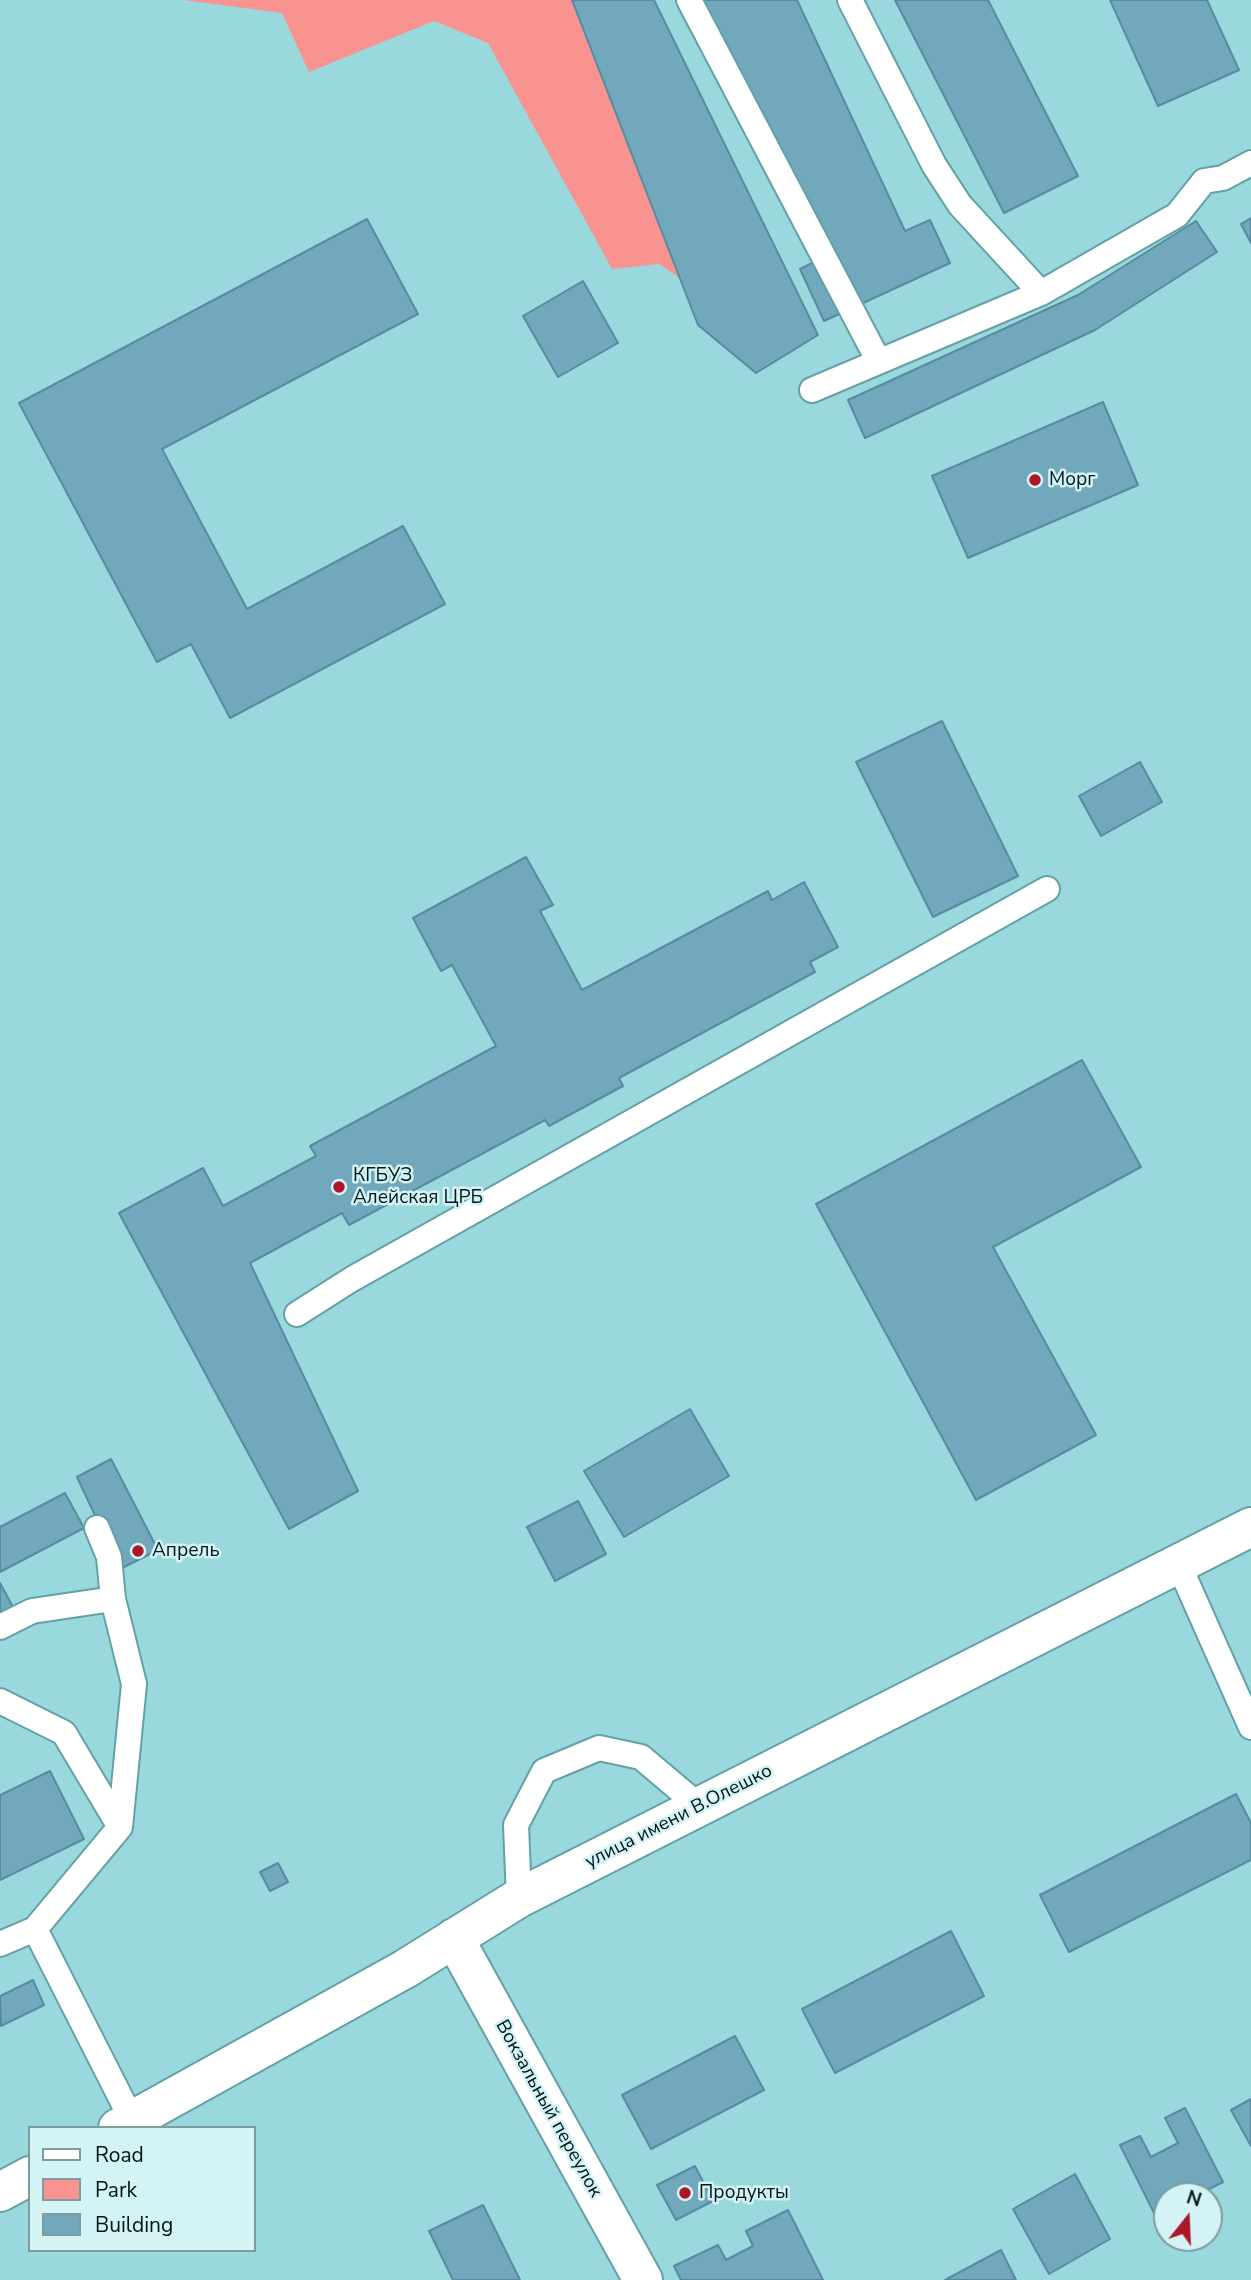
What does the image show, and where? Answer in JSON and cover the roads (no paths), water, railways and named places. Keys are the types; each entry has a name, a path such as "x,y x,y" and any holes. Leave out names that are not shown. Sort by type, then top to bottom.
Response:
{"street":[{"name":"улица имени В.Олешко","path":"125,2124 405,1969 519,1898 1251,1527"},
{"name":"Вокзальный переулок","path":"454,1938 643,2280"},
{"path":"0,2192 28,2177"}],"lane":[{"path":"689,0 878,360"},
{"path":"850,0 934,165 960,205 1041,293"},
{"path":"811,390 1041,293 1177,215 1204,181 1223,178 1251,163"},
{"path":"297,1314 376,1266 1047,889"},
{"path":"0,1944 35,1928 120,1827 134,1684 113,1599 109,1557 97,1528"},
{"path":"1178,1563 1251,1727"},
{"path":"0,1627 32,1611 113,1599"},
{"path":"0,1701 64,1734 120,1827"},
{"path":"519,1898 516,1825 544,1771 599,1748 631,1755 641,1758 699,1806"},
{"path":"35,1928 125,2124"}],"place":[{"name":"Морг","path":"1035,480"},
{"name":"КГБУЗ Алейская ЦРБ","path":"339,1187"},
{"name":"Апрель","path":"138,1551"},
{"name":"Продукты","path":"685,2193"}]}
